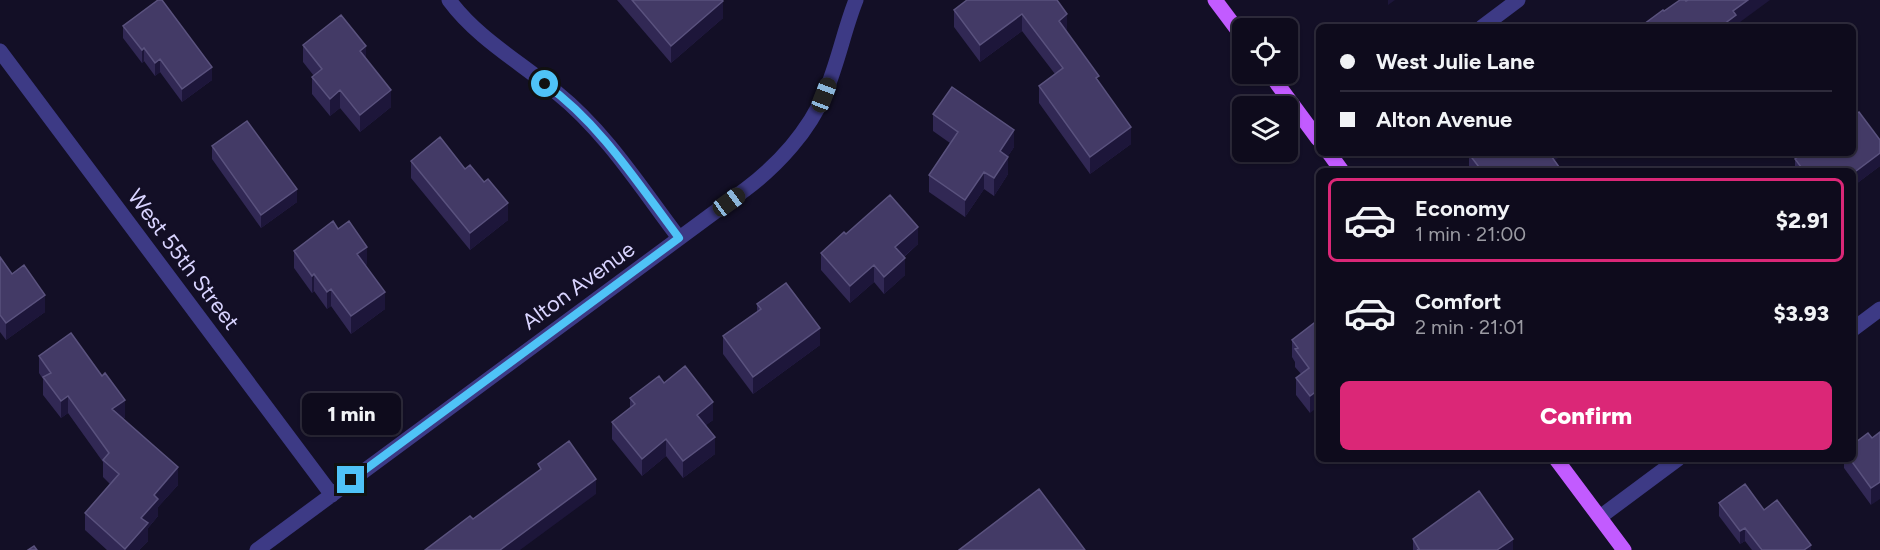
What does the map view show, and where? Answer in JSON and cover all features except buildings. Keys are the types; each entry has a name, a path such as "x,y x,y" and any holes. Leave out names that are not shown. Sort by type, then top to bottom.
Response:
{"main road":[{"path":"1215,0 1232,23"},
{"path":"1277,84 1316,137"},
{"path":"1558,462 1624,550"}],"street":[{"path":"449,0 482,36 556,92 603,138 679,238"},
{"name":"Alton Avenue","path":"257,550 756,182 794,143 824,95 856,0"},
{"path":"1486,24 1518,0"},
{"name":"West 55th Street","path":"0,51 332,495"},
{"path":"1856,327 1880,309"},
{"path":"1600,517 1674,462"}],"route":[{"path":"351,480 679,238 603,138 545,84"}]}
